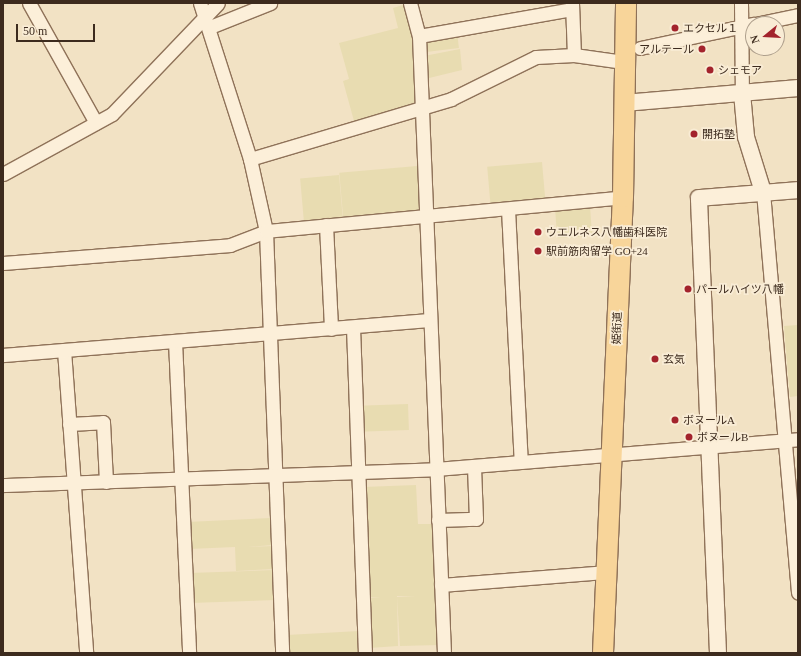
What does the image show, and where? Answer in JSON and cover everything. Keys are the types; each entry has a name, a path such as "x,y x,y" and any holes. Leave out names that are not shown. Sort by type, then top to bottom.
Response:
{"main road":[{"name":"姫街道","path":"603,653 623,197 626,3"}],"street":[{"path":"29,3 96,123"},
{"path":"3,174 96,123 122,104 218,3"},
{"path":"205,15 270,3"},
{"path":"410,3 419,36 420,108 444,653"},
{"path":"741,3 746,16"},
{"path":"419,36 572,6 574,55"},
{"path":"205,15 250,159 266,231 282,653"},
{"path":"785,18 798,15"},
{"path":"640,48 745,26"},
{"path":"250,159 451,99 536,57 574,55 624,62"},
{"path":"746,56 742,93 746,137 763,192 798,592"},
{"path":"624,103 798,88"},
{"path":"718,653 707,448 699,198 798,190"},
{"path":"3,263 230,245 266,231 623,197"},
{"path":"508,209 521,462"},
{"path":"326,226 331,328"},
{"path":"3,355 429,320"},
{"path":"353,327 365,653"},
{"path":"175,341 189,653"},
{"path":"64,350 72,483 86,653"},
{"path":"69,424 103,422 106,482"},
{"path":"3,485 436,469 707,448 784,441 798,438"},
{"path":"438,520 476,519 474,466"},
{"path":"441,585 606,572"}],"shaded area":[{"path":"406,4 414,35 416,101 412,106 354,121 343,81 349,79 339,43 398,28 393,8"},
{"path":"457,32 459,48 426,52 424,36"},
{"path":"460,49 462,70 425,79 424,56"},
{"path":"542,162 545,199 490,204 487,167"},
{"path":"417,166 421,210 343,217 339,173"},
{"path":"339,175 343,219 304,222 300,178"},
{"path":"590,206 592,236 557,238 555,208"},
{"path":"798,325 798,396 790,397 784,326"},
{"path":"408,404 409,430 360,432 359,406"},
{"path":"416,485 418,524 435,524 439,645 400,646 397,597 398,646 369,648 367,598 381,597 367,597 363,487"},
{"path":"271,518 273,545 248,547 273,546 274,569 236,571 235,547 189,549 187,522"},
{"path":"274,570 275,600 190,603 189,573"},
{"path":"359,631 361,653 288,653 287,635"}],"place":[{"name":"エクセル１","path":"675,28"},
{"name":"アルテール","path":"702,49"},
{"name":"シェモア","path":"710,70"},
{"name":"開拓塾","path":"694,134"},
{"name":"ウエルネス八幡歯科医院","path":"538,232"},
{"name":"駅前筋肉留学 GO+24","path":"538,251"},
{"name":"パールハイツ八幡","path":"688,289"},
{"name":"玄気","path":"655,359"},
{"name":"ボヌールA","path":"675,420"},
{"name":"ボヌールB","path":"689,437"}]}
